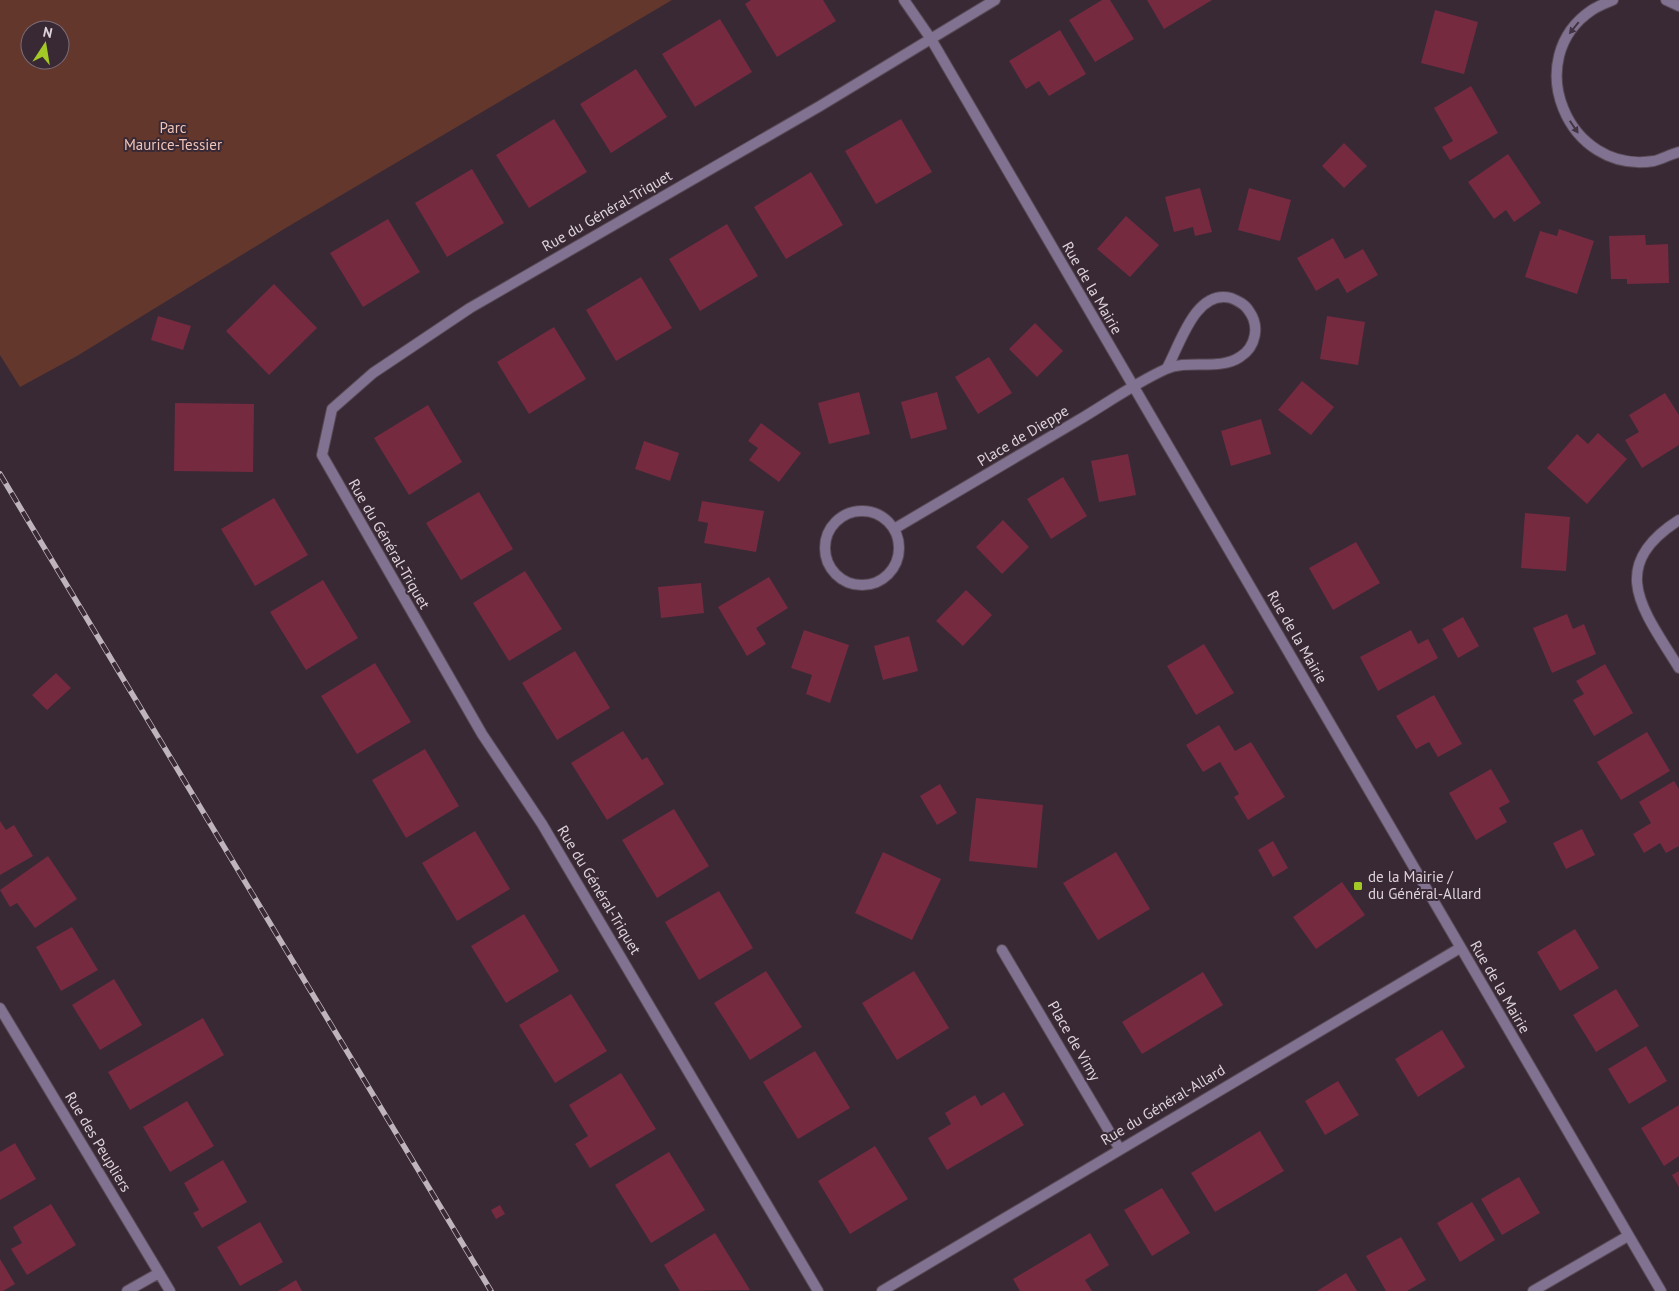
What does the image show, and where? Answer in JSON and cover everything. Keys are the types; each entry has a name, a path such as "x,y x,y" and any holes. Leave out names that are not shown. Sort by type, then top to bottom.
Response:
{"street":[{"name":"Rue de la Mairie","path":"904,0 931,39 1628,1236 1662,1291"},
{"name":"Rue du Général-Triquet","path":"818,1291 542,824 482,734 322,455 332,409 373,373 470,308 811,111 995,0"},
{"path":"1613,0 1592,10 1572,30 1559,55 1556,83 1562,110 1578,134 1599,152 1626,161 1654,161 1679,152"},
{"path":"1666,0 1679,6"},
{"name":"Place de Dieppe","path":"894,529 1167,368 1230,362 1240,357 1252,345 1255,335 1254,318 1248,308 1228,298 1211,300 1202,306 1187,327 1167,368"},
{"path":"856,511 873,512 883,518 894,529 898,540 899,556 891,571 878,582 868,585 851,584 836,576 830,567 825,551 827,535 836,521 846,514 856,511"},
{"path":"1679,520 1649,544 1644,551 1639,568 1638,592 1643,607 1679,668"},
{"name":"Rue du Général-Allard","path":"882,1291 1119,1148 1460,948"},
{"name":"Place de Vimy","path":"1002,950 1119,1148"},
{"name":"Rue des Peupliers","path":"0,1008 170,1291"},
{"path":"1532,1291 1628,1236"},
{"path":"127,1291 159,1273"}],"green space":[{"name":"Parc Maurice-Tessier","path":"0,0 672,0 284,229 77,356 20,387 0,355"}],"building":[{"path":"751,0 823,0 836,21 777,57 745,4"},
{"path":"1102,0 1110,0 1134,39 1095,62 1069,20"},
{"path":"1147,0 1212,0 1164,29"},
{"path":"1435,10 1478,22 1464,74 1421,63"},
{"path":"720,19 752,72 695,107 662,54"},
{"path":"1060,30 1086,74 1049,96 1039,81 1026,89 1009,61"},
{"path":"636,69 667,117 611,153 580,104"},
{"path":"1471,86 1498,133 1450,160 1442,147 1453,141 1434,108"},
{"path":"554,119 587,172 529,208 496,155"},
{"path":"901,119 932,172 876,204 845,151"},
{"path":"1344,143 1367,166 1344,188 1322,166"},
{"path":"1508,154 1541,203 1514,222 1506,210 1494,219 1468,182"},
{"path":"472,169 504,223 447,257 415,203"},
{"path":"811,172 843,225 786,259 754,207"},
{"path":"1200,188 1212,232 1195,236 1193,227 1174,232 1165,197"},
{"path":"1249,188 1291,200 1280,241 1238,230"},
{"path":"1126,216 1159,245 1130,277 1097,249"},
{"path":"388,219 420,272 363,307 330,253"},
{"path":"727,224 758,276 700,311 669,259"},
{"path":"1559,229 1594,241 1577,294 1525,277 1540,231 1557,236"},
{"path":"1645,235 1646,245 1668,244 1669,283 1627,284 1627,279 1611,279 1609,236"},
{"path":"1333,238 1345,259 1363,249 1378,275 1347,293 1338,278 1316,291 1297,258"},
{"path":"641,277 672,328 616,361 586,310"},
{"path":"274,284 317,328 269,375 226,331"},
{"path":"158,316 191,326 183,350 151,340"},
{"path":"1327,316 1365,322 1358,365 1320,359"},
{"path":"1035,323 1063,351 1037,377 1009,349"},
{"path":"554,327 586,379 529,414 497,362"},
{"path":"989,357 1012,393 978,414 955,377"},
{"path":"1302,381 1334,407 1311,435 1278,410"},
{"path":"859,392 870,434 829,444 818,403"},
{"path":"937,392 947,429 911,439 901,402"},
{"path":"1665,393 1679,415 1679,445 1642,468 1625,440 1639,432 1629,415"},
{"path":"175,403 254,404 253,472 174,471"},
{"path":"428,405 462,462 409,495 374,438"},
{"path":"1261,419 1271,454 1231,466 1221,431"},
{"path":"761,423 801,453 779,482 749,460 758,448 748,441"},
{"path":"1598,433 1627,459 1587,504 1547,468 1577,434 1588,444"},
{"path":"644,441 679,453 670,481 635,469"},
{"path":"1128,454 1136,495 1099,502 1091,461"},
{"path":"1063,477 1087,516 1051,539 1027,499"},
{"path":"479,492 513,549 461,580 426,523"},
{"path":"274,498 308,555 255,586 221,529"},
{"path":"702,501 764,511 756,552 704,543 708,523 698,521"},
{"path":"1525,513 1570,517 1566,571 1521,568"},
{"path":"1003,520 1029,547 1002,574 976,547"},
{"path":"1356,542 1380,583 1333,610 1309,568"},
{"path":"525,571 562,629 509,661 473,603"},
{"path":"769,577 788,608 756,628 766,644 747,656 718,607"},
{"path":"323,580 358,638 306,670 270,612"},
{"path":"701,583 704,613 661,618 658,587"},
{"path":"966,590 992,615 963,646 936,621"},
{"path":"1567,614 1573,629 1584,624 1596,654 1552,673 1533,628"},
{"path":"1463,617 1479,646 1458,658 1442,629"},
{"path":"804,630 849,645 830,703 806,694 812,675 791,668"},
{"path":"1411,630 1418,644 1428,639 1438,658 1378,691 1360,657"},
{"path":"909,636 918,671 883,680 874,646"},
{"path":"1204,644 1234,693 1196,715 1167,666"},
{"path":"575,651 610,708 557,740 522,683"},
{"path":"375,663 411,722 357,754 321,696"},
{"path":"1605,664 1633,713 1594,736 1573,700 1584,694 1576,681"},
{"path":"56,673 71,688 47,710 32,695"},
{"path":"1434,695 1462,744 1438,757 1429,742 1416,749 1396,716"},
{"path":"1219,725 1235,751 1251,742 1285,797 1248,820 1234,797 1239,794 1220,762 1203,772 1186,745"},
{"path":"623,731 642,760 647,757 664,784 607,820 571,763"},
{"path":"1647,732 1670,771 1621,800 1597,762"},
{"path":"425,749 459,806 406,838 372,780"},
{"path":"1491,769 1510,802 1499,808 1507,822 1476,840 1449,793"},
{"path":"1674,781 1679,789 1679,846 1666,853 1660,843 1644,853 1633,834 1651,823 1639,802"},
{"path":"940,784 957,813 937,825 920,796"},
{"path":"976,798 1043,805 1037,868 969,861"},
{"path":"674,809 709,866 657,898 622,840"},
{"path":"0,821 6,830 14,825 33,856 0,875"},
{"path":"1582,829 1595,855 1566,869 1553,843"},
{"path":"475,831 510,889 457,921 422,863"},
{"path":"1273,841 1288,868 1273,877 1258,850"},
{"path":"883,852 941,879 912,940 855,913"},
{"path":"1116,852 1150,909 1098,940 1063,883"},
{"path":"48,856 77,899 35,928 17,903 10,907 0,890"},
{"path":"1342,882 1365,915 1316,949 1293,917"},
{"path":"719,891 753,948 699,980 665,922"},
{"path":"524,914 559,971 506,1003 471,946"},
{"path":"72,927 98,970 61,991 36,947"},
{"path":"1575,929 1599,968 1560,991 1537,952"},
{"path":"766,971 802,1027 750,1060 714,1003"},
{"path":"914,971 949,1028 897,1060 862,1003"},
{"path":"1203,972 1223,1005 1142,1054 1122,1022"},
{"path":"114,979 142,1025 100,1050 72,1005"},
{"path":"1616,989 1639,1026 1596,1052 1573,1015"},
{"path":"571,994 607,1051 555,1083 519,1025"},
{"path":"203,1018 224,1055 130,1110 108,1072"},
{"path":"1442,1030 1465,1067 1418,1097 1395,1059"},
{"path":"1646,1046 1667,1081 1629,1104 1608,1069"},
{"path":"815,1051 850,1108 798,1139 763,1082"},
{"path":"621,1073 656,1129 590,1168 575,1144 588,1136 569,1105"},
{"path":"1338,1081 1359,1115 1325,1135 1305,1101"},
{"path":"1004,1092 1024,1125 947,1170 928,1138 951,1124 945,1113 975,1095 981,1106"},
{"path":"187,1101 214,1146 170,1172 143,1127"},
{"path":"1679,1105 1679,1156 1664,1166 1641,1128"},
{"path":"1260,1131 1284,1171 1215,1212 1191,1173"},
{"path":"15,1143 36,1179 0,1200 0,1152"},
{"path":"875,1146 908,1199 850,1234 818,1181"},
{"path":"669,1152 705,1210 651,1243 615,1185"},
{"path":"223,1160 247,1202 202,1228 193,1213 199,1210 184,1183"},
{"path":"1679,1171 1679,1187 1672,1175"},
{"path":"1519,1177 1540,1213 1502,1235 1481,1199"},
{"path":"1162,1188 1190,1233 1152,1256 1124,1210"},
{"path":"1472,1202 1495,1240 1460,1262 1437,1223"},
{"path":"51,1204 76,1245 27,1275 11,1249 22,1243 13,1227"},
{"path":"500,1205 505,1214 496,1219 491,1210"},
{"path":"260,1222 283,1262 240,1286 217,1247"},
{"path":"715,1233 750,1290 680,1291 664,1265"},
{"path":"1090,1233 1109,1265 1085,1280 1092,1291 1020,1291 1013,1279"},
{"path":"1401,1237 1426,1280 1407,1291 1386,1291 1366,1256"},
{"path":"0,1259 15,1284 3,1291 0,1291"},
{"path":"1346,1273 1357,1291 1317,1291"},
{"path":"296,1280 302,1291 278,1291"}],"railway":[{"path":"0,474 491,1291"}],"place":[{"name":"de la Mairie / du Général-Allard","path":"1358,886"}]}
